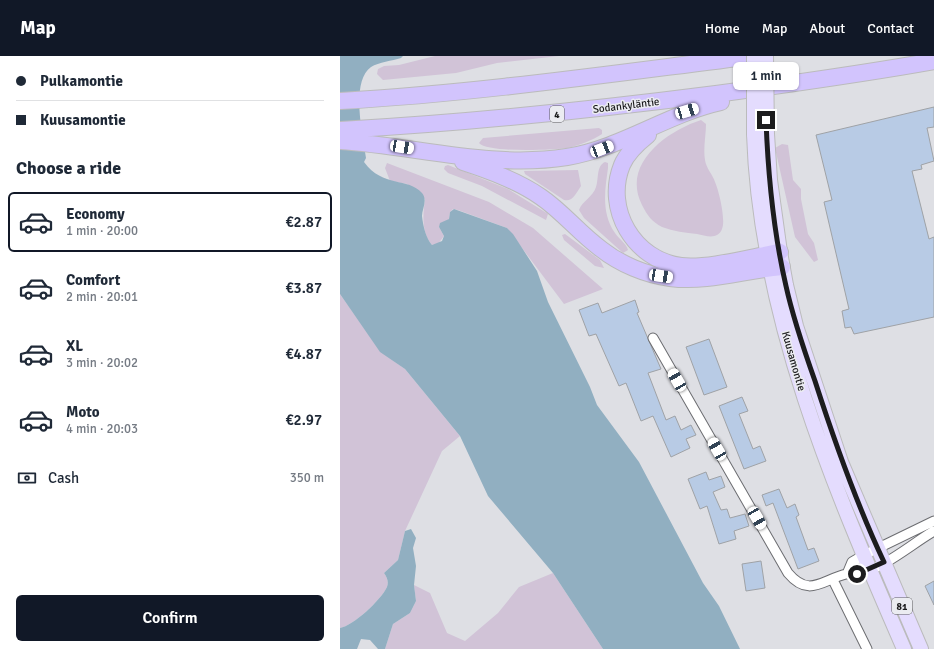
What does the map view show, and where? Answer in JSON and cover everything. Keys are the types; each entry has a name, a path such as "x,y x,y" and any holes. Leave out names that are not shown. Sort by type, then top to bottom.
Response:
{"highway":[{"path":"340,101 380,99 520,85 754,56"},
{"name":"Sodankyläntie","path":"340,130 547,115 807,83 934,61"},
{"path":"340,141 380,144 437,153 492,159 532,160 567,157 602,149 658,126 687,111 726,101 735,91"},
{"path":"658,126 634,147 622,164 619,176 617,189 621,218 627,232 635,242 645,252 659,259 680,266 775,260"},
{"path":"437,153 522,185 558,209 600,248 616,260 641,270 666,277 691,279 775,260"}],"main road":[{"name":"Kuusamontie","path":"754,56 760,134 760,201 775,260 841,462 921,649"},
{"name":"Kuusamontie","path":"760,134 766,56"},
{"name":"Kuusamontie","path":"775,260 778,303 808,409 864,555 904,649"}],"street":[{"path":"654,338 788,573 794,580 809,587 818,586 847,574 857,574 884,562 934,532"},
{"path":"847,574 852,562 877,548 934,521"},
{"path":"833,580 867,649"}],"shaded area":[{"path":"435,56 559,56 497,63 456,73 383,80 377,74 378,69 384,66 399,65"},
{"path":"701,120 706,124 704,156 708,169 717,186 723,213 722,229 718,235 715,236 675,231 658,225 646,212 637,190 638,176 642,163 651,151 674,132"},
{"path":"599,128 602,130 602,134 576,146 567,148 507,150 485,146 479,143 483,138"},
{"path":"782,144 788,145 793,180 801,189 801,199 808,234 814,243 818,260 814,262 795,237 775,148"},
{"path":"605,162 608,163 605,193 606,209 608,218 615,233 628,250 623,253 584,218 579,210 582,204 595,190 600,166"},
{"path":"387,163 489,202 533,228 603,289 564,304 507,228 458,210 453,209 450,212 449,219 439,227 444,236 438,244 432,245 428,240 424,229 423,217 425,199 407,184 390,181 385,168"},
{"path":"448,165 508,189 548,214 546,220 482,186 448,173 444,169 445,166"},
{"path":"578,170 581,186 570,200 564,200 525,174 524,171"},
{"path":"565,234 600,260 604,268 595,266 564,240 562,235"},
{"path":"340,294 380,351 405,369 460,436 442,451 405,531 398,560 384,573 388,583 384,592 379,599 359,618 340,628"},
{"path":"553,573 603,649 385,649 393,624 410,613 416,601 414,585 430,593 447,633 465,641 498,613 519,587"}],"water":[{"path":"340,56 403,56 401,58 371,67 365,74 361,84 359,97 366,158 364,162 379,176 410,185 422,193 425,199 422,216 423,224 426,235 432,245 442,241 444,236 439,227 440,223 449,219 450,212 454,209 507,228 513,234 537,271 548,302 590,387 597,405 639,462 703,583 719,606 740,649 603,649 553,573 488,496 460,436 405,369 380,352 340,294"},
{"path":"411,529 416,538 413,548 416,566 414,585 416,601 410,613 393,624 385,649 378,649 370,640 361,639 357,649 340,649 340,628 359,618 379,599 388,583 384,573 398,560 405,531"}],"building":[{"path":"934,107 934,127 927,128 934,161 921,165 922,169 912,171 929,239 934,237 934,317 854,334 851,327 845,328 842,311 849,309 824,202 832,200 816,135"},
{"path":"635,300 639,312 637,313 661,369 648,373 666,420 675,416 681,430 691,425 696,435 686,439 690,448 671,457 653,416 641,421 626,383 619,386 596,334 589,336 579,310 598,303 602,313"},
{"path":"709,339 727,387 704,395 686,347"},
{"path":"742,397 748,411 739,414 753,449 760,446 766,461 744,469 719,406"},
{"path":"706,472 709,480 721,476 725,487 713,492 721,510 727,509 730,518 745,514 749,526 734,531 736,539 719,544 707,506 700,509 688,479"},
{"path":"779,489 787,508 795,504 799,515 796,517 808,550 814,548 819,561 798,569 773,503 766,506 762,495"},
{"path":"761,561 765,588 746,591 742,564"},
{"path":"934,581 934,605 925,586"}],"route":[{"path":"766,120 770,180 780,252 796,326 841,462 884,562 857,574"}]}
